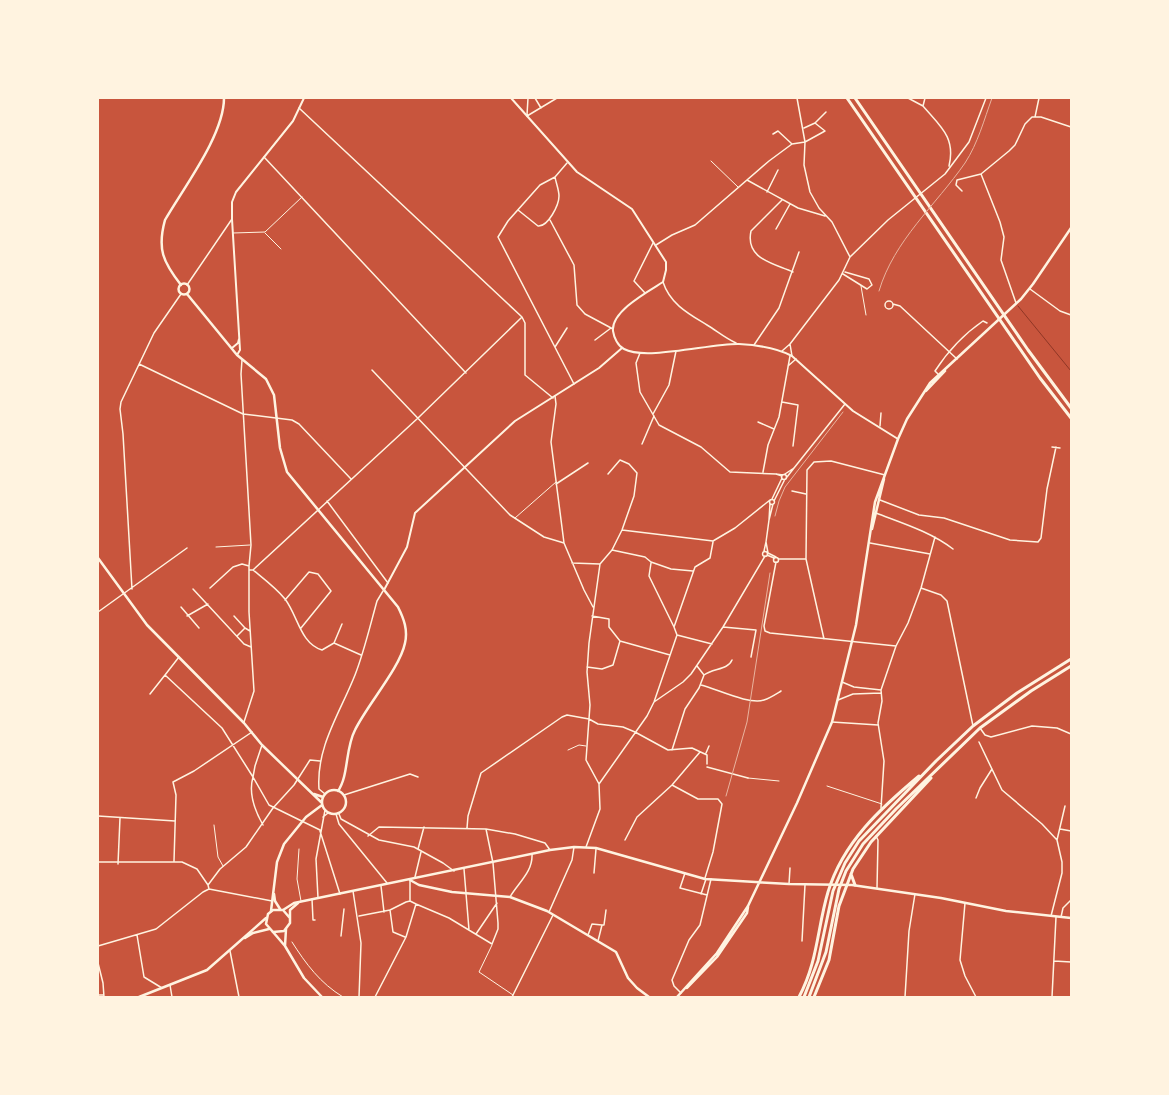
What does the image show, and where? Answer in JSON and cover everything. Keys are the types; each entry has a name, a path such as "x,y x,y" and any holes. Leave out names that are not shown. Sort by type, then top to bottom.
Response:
{"highway":[{"path":"847,98 992,310 1070,418"},
{"path":"855,98 997,305 1071,408"},
{"path":"804,997 818,961 833,891 845,863 866,833 973,726 1017,692 1071,659"},
{"path":"809,997 821,967 835,901 849,865 873,832 980,728 1031,691 1071,666"},
{"path":"799,997 815,958 821,923 831,883 847,849 881,810 930,768"},
{"path":"814,997 829,960 839,906 851,874 863,852 876,836 928,782 938,768"},
{"path":"851,874 853,885"}],"main road":[{"path":"181,285 167,267 163,257 161,247 162,233 165,220 216,133 222,117 224,98"},
{"path":"923,394 957,358 1016,304 1030,289 1071,228"},
{"path":"181,285 187,284 190,290 188,294"},
{"path":"181,285 178,290 181,294 188,294"},
{"path":"188,294 237,356 259,371 266,379 274,395 282,461 287,472 317,511 398,607 404,619 406,632 402,654 354,730 348,749 342,785 338,791"},
{"path":"677,997 717,953 748,906 797,803 832,722 853,642 877,499 898,438 923,394 938,374 948,367"},
{"path":"871,532 876,513 877,499"},
{"path":"98,558 145,622 244,723 262,745 313,793 322,804 325,810 328,813 337,814 346,806 344,795 338,791 331,791 325,794 322,804 302,821 288,838 281,850 277,862 271,911 266,918 207,970 139,997"},
{"path":"313,793 323,797"},
{"path":"271,911 281,910 292,903 388,885 550,850 586,847 596,848 711,880 789,884 831,883 853,885 916,894 1006,911 1071,918"},
{"path":"410,880 419,886 510,897 549,912 616,952 628,978 637,988 649,997"},
{"path":"274,892 275,901 281,910 289,917"},
{"path":"285,946 286,930 289,925 290,910 300,902"},
{"path":"266,918 269,928 285,946 304,978 322,997"},
{"path":"241,941 253,933 269,928"},
{"path":"273,932 280,933 286,930"}],"street":[{"path":"237,356 240,350 232,233 232,202 234,196 293,121 304,98"},
{"path":"511,98 577,172 632,209 666,262 663,282 666,290 680,308 689,316 738,344"},
{"path":"527,116 528,98"},
{"path":"535,98 541,108"},
{"path":"527,116 557,98"},
{"path":"797,98 805,142 804,165 810,192 819,208 832,222 850,257"},
{"path":"908,98 923,106 942,125 946,132 950,146 949,168"},
{"path":"923,106 926,98"},
{"path":"782,351 790,344 843,274 850,257 888,220 938,180 949,168 969,142 986,98"},
{"path":"1035,117 1038,98"},
{"path":"299,108 522,317 525,324 525,375 554,397 556,404 551,442 564,543 589,601 594,608"},
{"path":"803,128 815,123 826,112"},
{"path":"962,191 956,185 957,180 981,174 1015,145 1025,124 1035,117 1041,117 1071,128"},
{"path":"656,246 672,235 695,224 792,144 805,142 825,131 815,123"},
{"path":"773,134 778,130 792,144"},
{"path":"264,157 466,373"},
{"path":"567,162 555,177 540,185 499,232 498,237 574,384"},
{"path":"767,192 778,170"},
{"path":"981,174 1000,222 1004,237 1001,260 1016,304"},
{"path":"518,210 538,226 542,226 550,220 559,196 555,177"},
{"path":"747,180 798,208 826,216"},
{"path":"782,200 750,231 751,244 753,252 760,258 793,272"},
{"path":"776,229 790,204"},
{"path":"187,284 232,219"},
{"path":"550,220 574,265 577,305 585,314 612,329 614,338 622,348 640,353 738,344 782,351 796,359 853,411 898,438"},
{"path":"645,293 634,281 653,242"},
{"path":"753,346 779,308 800,252"},
{"path":"843,274 861,286 867,289 870,288 872,282 869,279 844,271"},
{"path":"595,340 612,329 617,318 628,306 663,282"},
{"path":"1030,289 1060,311 1071,315"},
{"path":"132,589 123,434 120,409 121,402 154,333 181,294"},
{"path":"893,304 890,309 885,306 888,301 900,306 957,358"},
{"path":"253,570 466,373 522,317"},
{"path":"938,374 935,370 950,351 976,326 983,321 987,323"},
{"path":"555,347 567,328"},
{"path":"231,349 238,343 239,338"},
{"path":"763,472 768,446 779,417 791,356 790,344"},
{"path":"325,794 319,789 320,761 333,724 355,674 377,601 407,547 415,513 515,421 599,368 622,348"},
{"path":"642,444 653,415 668,385 677,350"},
{"path":"640,353 636,363 640,392 659,425 701,447 730,472 763,472 787,477 845,404"},
{"path":"788,366 796,359"},
{"path":"242,360 241,374 251,545 249,566 250,631 254,691 244,723"},
{"path":"139,364 243,414 292,420 299,424 351,479"},
{"path":"372,370 514,518 544,537 564,543"},
{"path":"782,402 798,405 793,446"},
{"path":"880,426 882,414"},
{"path":"758,422 774,429"},
{"path":"1052,447 1060,448"},
{"path":"877,499 919,515 944,518 1010,540 1038,542 1041,538 1044,504 1056,447"},
{"path":"586,847 600,809 599,784 586,760 590,705 587,685 587,667 592,616 600,564 612,550 622,530 634,496 637,473 629,464 620,460 608,474"},
{"path":"824,638 806,559 807,470 814,462 833,461 885,475"},
{"path":"556,483 588,463"},
{"path":"794,468 783,476 772,500 764,552 766,555 779,559 806,559"},
{"path":"792,491 806,494"},
{"path":"622,530 713,541 735,528 763,505 772,500"},
{"path":"327,501 388,583"},
{"path":"763,505 771,503"},
{"path":"876,513 935,537 953,548"},
{"path":"881,810 884,761 879,725 882,701 881,690 896,646 908,623 921,588 935,537"},
{"path":"674,627 693,571 695,567 710,558 713,541"},
{"path":"654,702 683,682 697,666 723,627 766,555 766,542"},
{"path":"870,543 930,554"},
{"path":"98,612 187,548"},
{"path":"612,550 645,557 651,562 671,568 693,571"},
{"path":"775,558 776,562 764,626 765,631 770,633 896,646"},
{"path":"776,562 779,559"},
{"path":"599,784 647,716 654,702 677,635 649,576 651,562"},
{"path":"572,563 600,564"},
{"path":"210,588 233,567 242,564 249,566"},
{"path":"250,570 253,570 286,600 301,628 302,634 314,648 322,650 334,643 342,624"},
{"path":"286,600 309,572 318,574 331,591 301,628"},
{"path":"193,588 236,636 244,644 251,648"},
{"path":"921,588 941,595 947,601 973,726"},
{"path":"187,616 208,604"},
{"path":"181,607 187,616 199,628"},
{"path":"234,616 245,628 250,631"},
{"path":"592,616 609,619 609,627 620,641 670,655"},
{"path":"723,627 756,630 751,656"},
{"path":"236,636 245,628"},
{"path":"677,635 712,644"},
{"path":"587,667 602,669 613,665 620,641"},
{"path":"334,643 361,655"},
{"path":"150,694 179,657"},
{"path":"672,750 684,709 701,685 704,675 713,670 726,667 732,660"},
{"path":"697,666 704,675"},
{"path":"165,674 222,728 269,805 320,830 343,898"},
{"path":"842,682 854,687 881,690"},
{"path":"701,685 745,699 757,701 764,700 781,691"},
{"path":"837,700 852,694 881,693"},
{"path":"467,828 468,816 481,772 567,715 589,719 598,724 623,727 650,741 672,750 692,748 706,754"},
{"path":"832,722 879,725"},
{"path":"980,728 986,735 991,736 1032,726 1057,728 1071,734"},
{"path":"174,861 176,795 173,782 194,771 252,732"},
{"path":"979,742 1002,790 1042,824 1057,840"},
{"path":"262,745 251,788 254,808 263,825"},
{"path":"706,764 706,754 709,746"},
{"path":"625,840 637,816 672,785 700,752"},
{"path":"208,885 223,866 246,846 263,825 273,808 298,780 310,760 320,761"},
{"path":"707,767 748,778"},
{"path":"976,798 980,788 992,769"},
{"path":"344,795 410,774 418,777"},
{"path":"672,785 699,799 714,798 720,801 722,806 713,851 701,894"},
{"path":"1051,916 1062,873 1062,862 1057,840 1065,806"},
{"path":"318,898 316,859 322,817 325,810"},
{"path":"322,817 328,813"},
{"path":"337,814 341,819 368,836 418,849 454,871"},
{"path":"337,814 339,824 388,885"},
{"path":"98,816 175,821"},
{"path":"118,864 120,818"},
{"path":"368,836 379,827 486,829 515,834 545,844 550,850"},
{"path":"418,849 424,827"},
{"path":"410,901 449,918 492,944 498,929 497,903 493,863 486,829"},
{"path":"1060,829 1071,830"},
{"path":"876,836 878,840 877,888"},
{"path":"549,912 572,860 574,847"},
{"path":"594,873 596,848"},
{"path":"414,879 421,852"},
{"path":"510,897 517,884 529,871 532,854"},
{"path":"98,862 118,864 174,861 182,862 197,870 208,885 209,889"},
{"path":"789,884 790,868"},
{"path":"464,869 469,930"},
{"path":"685,873 680,888 707,896"},
{"path":"410,880 410,901"},
{"path":"681,993 674,986 672,980 689,940 700,925 711,880"},
{"path":"802,941 806,884"},
{"path":"381,886 384,912"},
{"path":"98,946 156,929 203,892 209,889 272,901"},
{"path":"353,891 361,943 359,997"},
{"path":"905,997 909,931 916,894"},
{"path":"312,899 313,920 315,920"},
{"path":"1061,917 1063,908 1071,900"},
{"path":"358,916 384,912 410,901"},
{"path":"476,934 497,903"},
{"path":"965,903 960,960 965,976 976,997"},
{"path":"375,997 406,937 416,904"},
{"path":"341,936 344,909"},
{"path":"390,910 393,932 406,937"},
{"path":"598,941 602,926 604,925 606,910"},
{"path":"512,996 553,914"},
{"path":"1052,997 1056,917"},
{"path":"588,935 592,924 602,926"},
{"path":"137,935 144,977 162,988"},
{"path":"230,951 239,997"},
{"path":"1054,961 1071,962"},
{"path":"98,963 103,983 104,996 98,995"},
{"path":"170,985 172,997"}],"lane":[{"path":"711,161 738,188"},
{"path":"232,233 265,232 302,198"},
{"path":"265,232 281,249"},
{"path":"861,286 866,315"},
{"path":"514,518 556,483"},
{"path":"216,546 251,545"},
{"path":"568,750 579,745 586,746"},
{"path":"748,778 756,780 779,781"},
{"path":"827,786 882,804"},
{"path":"214,825 218,858 223,866"},
{"path":"299,850 297,879 300,902"},
{"path":"292,942 314,974 332,990 343,997"},
{"path":"492,944 479,972 512,996"}],"waterway":[{"path":"1018,306 1071,371"}],"tram line":[{"path":"879,291 886,273 905,239 954,178 970,155 974,148 992,98"},
{"path":"775,516 785,487 843,412"},
{"path":"726,796 747,722 770,573"}]}
